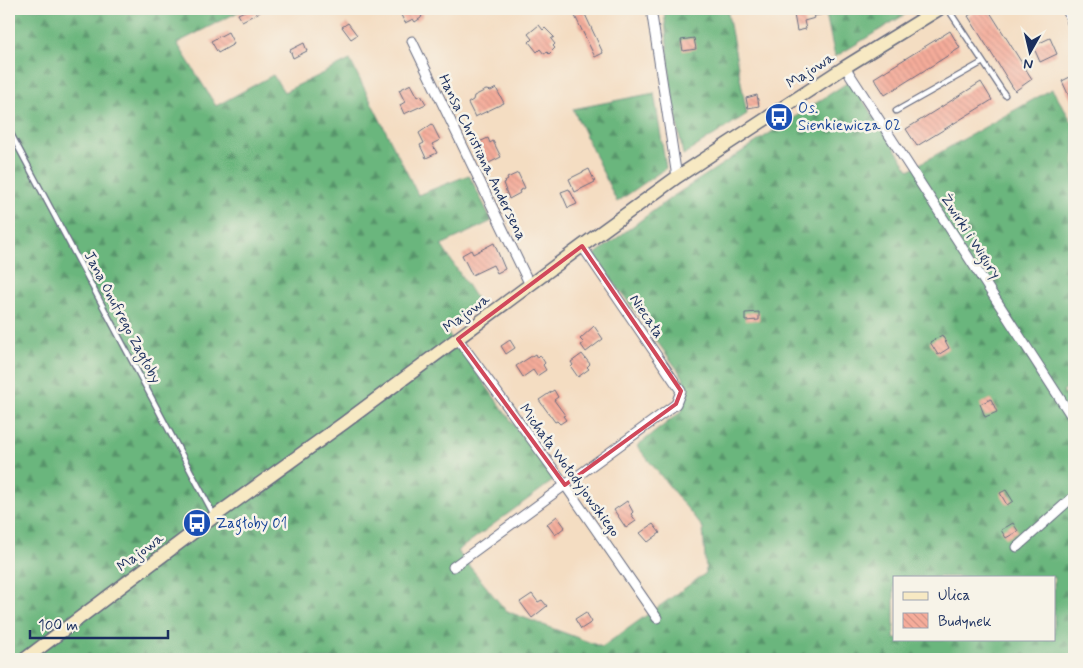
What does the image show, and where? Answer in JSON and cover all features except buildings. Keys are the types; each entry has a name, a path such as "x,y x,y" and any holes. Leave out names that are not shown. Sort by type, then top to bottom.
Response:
{"street":[{"path":"651,9 678,177"},
{"name":"Majowa","path":"25,659 215,516 344,424 582,246 678,177 845,66 939,9"},
{"path":"1067,9 1074,28"},
{"name":"Hansa Christiana Andersena","path":"412,41 530,285"},
{"name":"Żwirki i Wigury","path":"845,66 1074,420"},
{"name":"Niecała","path":"565,485 676,404 681,391 582,246"},
{"name":"Michała Wołodyjowskiego","path":"458,339 565,485 657,618"},
{"path":"453,567 565,485"},
{"path":"1017,547 1074,496"}],"lane":[{"path":"948,9 1005,95"},
{"path":"896,112 983,62"},
{"name":"Jana Onufrego Zagłoby","path":"9,130 215,516"}],"highlighted area":[{"path":"582,246 681,391 676,404 565,485 458,339"}],"green space":[{"path":"9,9 244,9 177,43 216,106 273,75 284,92 350,60 418,195 469,175 492,221 441,245 479,303 445,329 554,480 457,551 506,611 602,647 706,573 703,528 637,446 682,411 687,393 683,377 594,255 672,197 850,81 909,170 1052,89 1074,125 1074,383 1063,391 1074,407 1074,659 9,659"},
{"path":"664,9 727,9 747,114 683,155 671,87"},
{"path":"825,9 914,9 835,57"},
{"path":"654,93 666,168 617,202 573,109"}],"place":[{"name":"Os. Sienkiewicza 02","path":"779,117"},
{"name":"Zagłoby 01","path":"197,523"}]}
